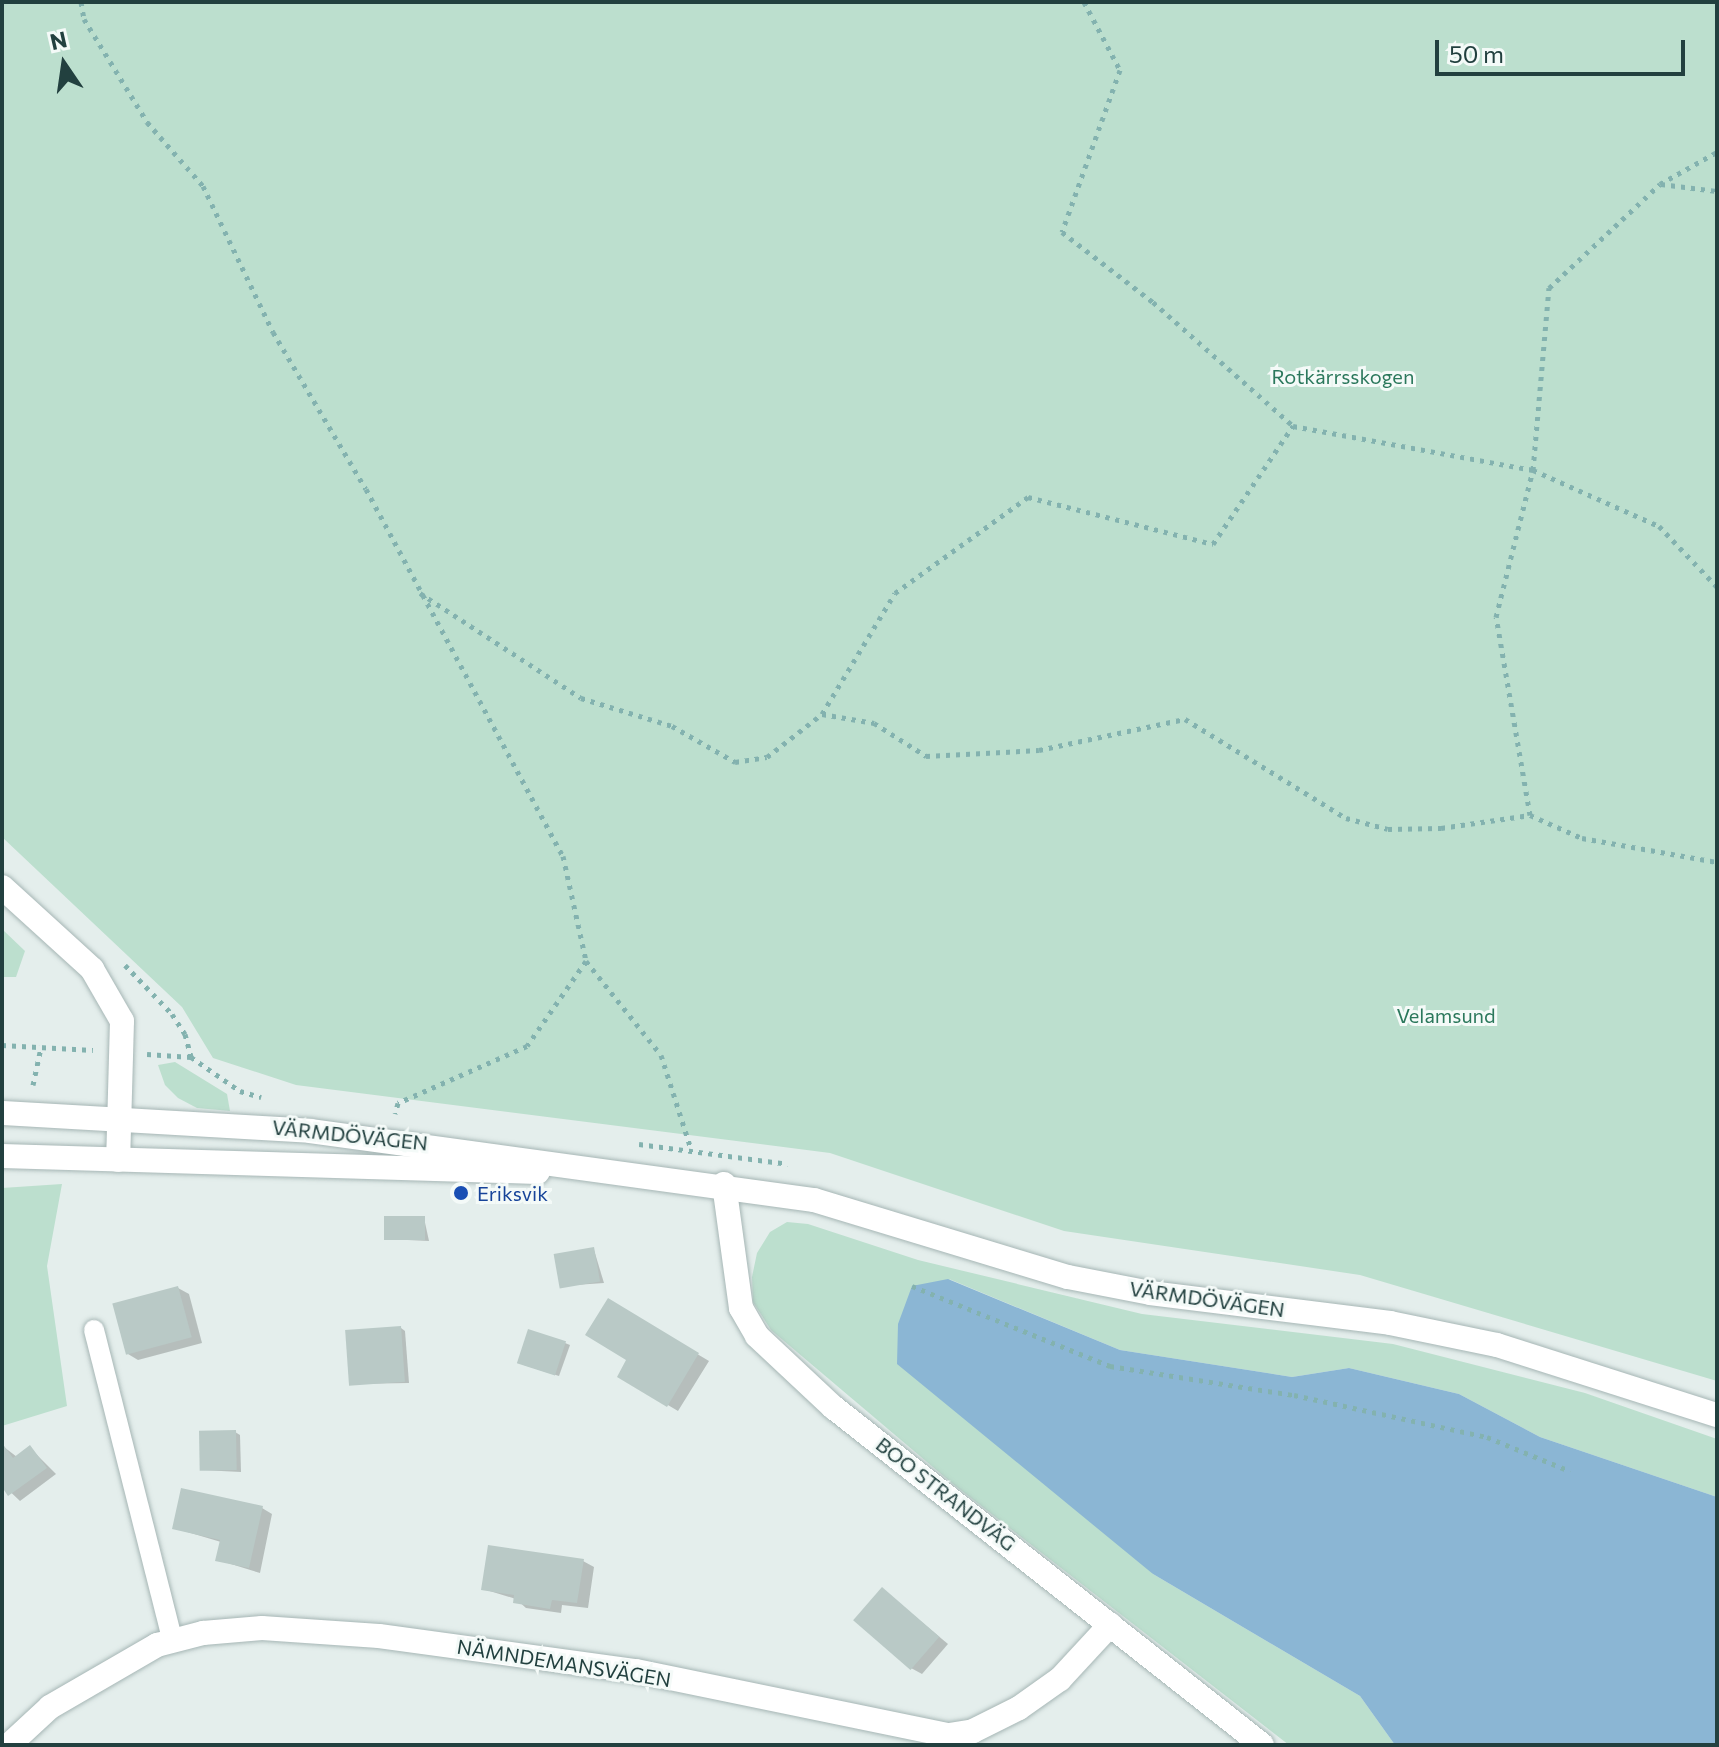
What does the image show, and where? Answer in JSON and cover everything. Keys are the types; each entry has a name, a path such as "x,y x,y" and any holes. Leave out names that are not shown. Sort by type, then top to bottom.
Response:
{"main road":[{"path":"2,887 78,953 106,986 122,1021 118,1160"},
{"name":"VÄRMDÖVÄGEN","path":"2,1113 120,1116 430,1144 724,1184 814,1200 1068,1277 1150,1293 1390,1323 1497,1345 1717,1415"},
{"name":"VÄRMDÖVÄGEN","path":"2,1156 697,1180"},
{"name":"BOO STRANDVÄG","path":"724,1184 741,1308 757,1336 833,1407 1262,1745"},
{"name":"NÄMNDEMANSVÄGEN","path":"9,1745 50,1707 88,1681 172,1639 262,1628 379,1636 636,1671 949,1735 973,1731 1019,1708 1060,1679 1110,1625"}],"lane":[{"path":"94,1330 172,1639"}],"path":[{"path":"81,2 84,19 147,122 203,186 273,332 563,856 586,961 661,1055 691,1149"},
{"path":"1084,2 1120,70 1062,232 1153,302 1293,426 1533,470 1659,526 1717,587"},
{"path":"1530,815 1496,617 1533,470 1549,288 1660,184 1717,152"},
{"path":"1660,184 1717,191"},
{"path":"420,593 581,698 672,726 735,762 767,757 822,714 895,593 1028,497 1213,544 1293,426"},
{"path":"822,714 874,723 926,756 1039,750 1185,719 1346,818 1388,829 1441,828 1530,815 1582,838 1717,862"},
{"path":"392,1122 398,1103 527,1046 586,961"},
{"path":"2,1045 89,1050"},
{"path":"33,1085 41,1046"},
{"path":"160,1055 191,1057 240,1091 270,1099"},
{"path":"912,1286 1110,1366 1294,1395 1487,1437 1570,1471"}],"green space":[{"path":"2,2 1717,2 1717,1381 1360,1275 1064,1231 830,1153 296,1085 213,1058 182,1007 2,837"},
{"path":"2,929 25,951 16,977 2,977"},
{"path":"175,1062 227,1094 230,1111 197,1108 178,1098 165,1085 158,1065"},
{"path":"62,1184 47,1266 67,1406 2,1426 2,1188"},
{"path":"787,1222 808,1224 918,1260 1142,1314 1393,1344 1585,1393 1717,1439 1717,1497 1540,1437 1459,1394 1349,1368 1292,1377 1120,1350 949,1279 1153,1574 1360,1696 1395,1745 1289,1745 953,1484 771,1330 753,1302 752,1277 757,1253 770,1232"}],"water":[{"path":"948,1279 1120,1350 1292,1377 1349,1368 1459,1394 1540,1437 1717,1497 1717,1745 1395,1745 1360,1696 1153,1574 897,1364 898,1324 912,1286"}],"building":[{"path":"384,1216 425,1216 425,1240 384,1240"},
{"path":"594,1247 600,1281 560,1289 554,1254"},
{"path":"178,1286 192,1337 126,1355 112,1304"},
{"path":"608,1298 699,1353 667,1407 617,1377 626,1360 585,1335"},
{"path":"401,1326 405,1382 349,1386 345,1330"},
{"path":"528,1329 566,1341 555,1376 517,1363"},
{"path":"236,1430 237,1470 200,1471 199,1431"},
{"path":"2,1443 13,1458 30,1445 47,1468 8,1496 2,1487"},
{"path":"181,1488 263,1506 249,1568 215,1561 220,1540 172,1529"},
{"path":"488,1545 584,1559 577,1603 552,1600 550,1609 513,1603 514,1595 481,1590"},
{"path":"882,1587 939,1637 910,1670 853,1620"}],"place":[{"name":"Eriksvik","path":"461,1193"}],"park label":[{"name":"Rotkärrsskogen","path":"1343,376"},
{"name":"Velamsund","path":"1446,1015"}]}
